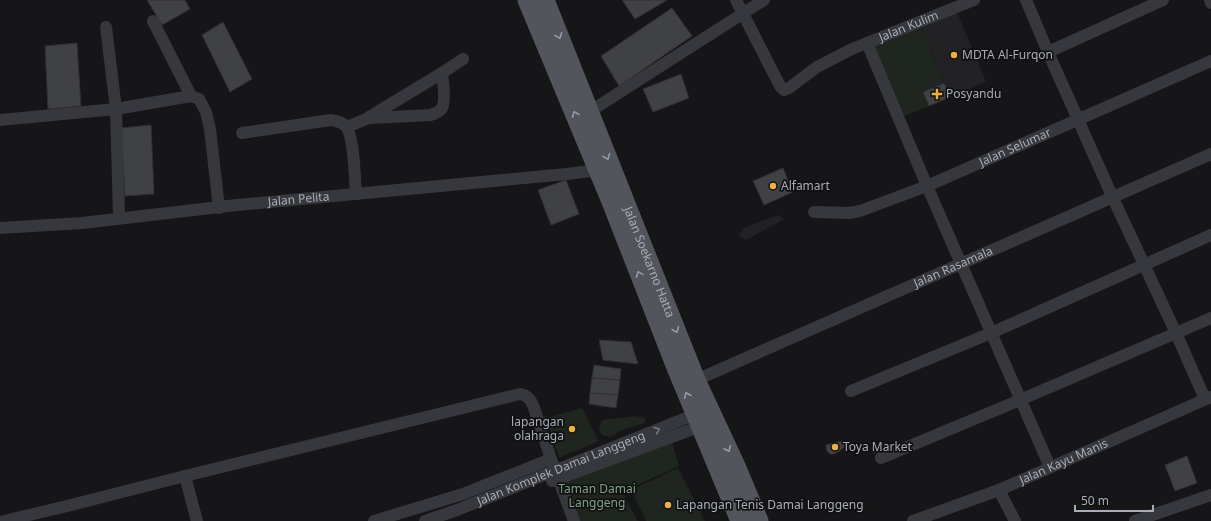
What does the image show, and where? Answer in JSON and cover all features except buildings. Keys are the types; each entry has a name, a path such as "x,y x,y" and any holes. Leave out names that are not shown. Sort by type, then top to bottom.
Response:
{"main road":[{"name":"Jalan Soekarno Hatta","path":"528,0 598,170 677,370 740,521"},
{"name":"Jalan Soekarno Hatta","path":"545,0 696,380 736,466 759,521"}],"street":[{"path":"736,0 743,14"},
{"path":"589,112 764,0"},
{"name":"Jalan Kulim","path":"743,14 780,86 784,90 789,88 817,67 846,52 974,0"},
{"path":"1026,0 1112,196 1208,398"},
{"path":"1048,52 1163,0"},
{"path":"153,21 191,96"},
{"path":"106,27 116,108 119,218"},
{"path":"867,43 927,186 1050,467"},
{"path":"347,127 366,119 463,59"},
{"name":"Jalan Selumar","path":"814,212 849,213 860,211 927,186 1211,61"},
{"path":"366,119 431,115 437,112 442,108 444,102 442,73"},
{"path":"0,120 116,108 191,96 199,99 210,129 219,208"},
{"path":"242,133 331,120 340,121 347,127 350,136 356,194"},
{"name":"Jalan Rasamala","path":"696,380 1112,196 1211,154"},
{"name":"Jalan Pelita","path":"0,228 82,223 598,170"},
{"path":"851,391 991,333 1211,235"},
{"path":"881,458 1211,318"},
{"path":"4,521 520,394 529,398 533,405 574,521"},
{"name":"Jalan Kayu Manis","path":"913,521 999,490 1208,398"},
{"name":"Jalan Komplek Damai Langgeng","path":"425,521 456,516 557,474 698,420"},
{"path":"374,521 395,518 452,498 551,459"},
{"path":"185,476 198,521"},
{"path":"999,490 1015,521"},
{"path":"1136,521 1211,495"},
{"path":"452,498 456,516"}],"shaded area":[{"name":"MDTA Al-Furqon","path":"957,12 986,82 950,97 921,27"},
{"path":"778,215 784,219 746,240 739,235 743,228"}],"green space":[{"path":"921,27 944,83 923,92 929,106 902,117 872,47"},
{"name":"lapangan olahraga","path":"582,408 599,441 559,458 546,418"},
{"path":"634,416 645,418 645,423 622,430 610,437 602,435 599,426 603,420"},
{"name":"Taman Damai Langgeng","path":"671,439 679,466 622,492 638,521 580,521 563,483"},
{"name":"Lapangan Tenis Damai Langgeng","path":"678,468 705,521 646,521 631,490"}],"place":[{"name":"MDTA Al-Furqon","path":"954,55"},
{"name":"Posyandu","path":"937,94"},
{"name":"Alfamart","path":"773,186"},
{"name":"lapangan olahraga","path":"572,429"},
{"name":"Toya Market","path":"835,447"},
{"name":"Lapangan Tenis Damai Langgeng","path":"668,505"}]}
